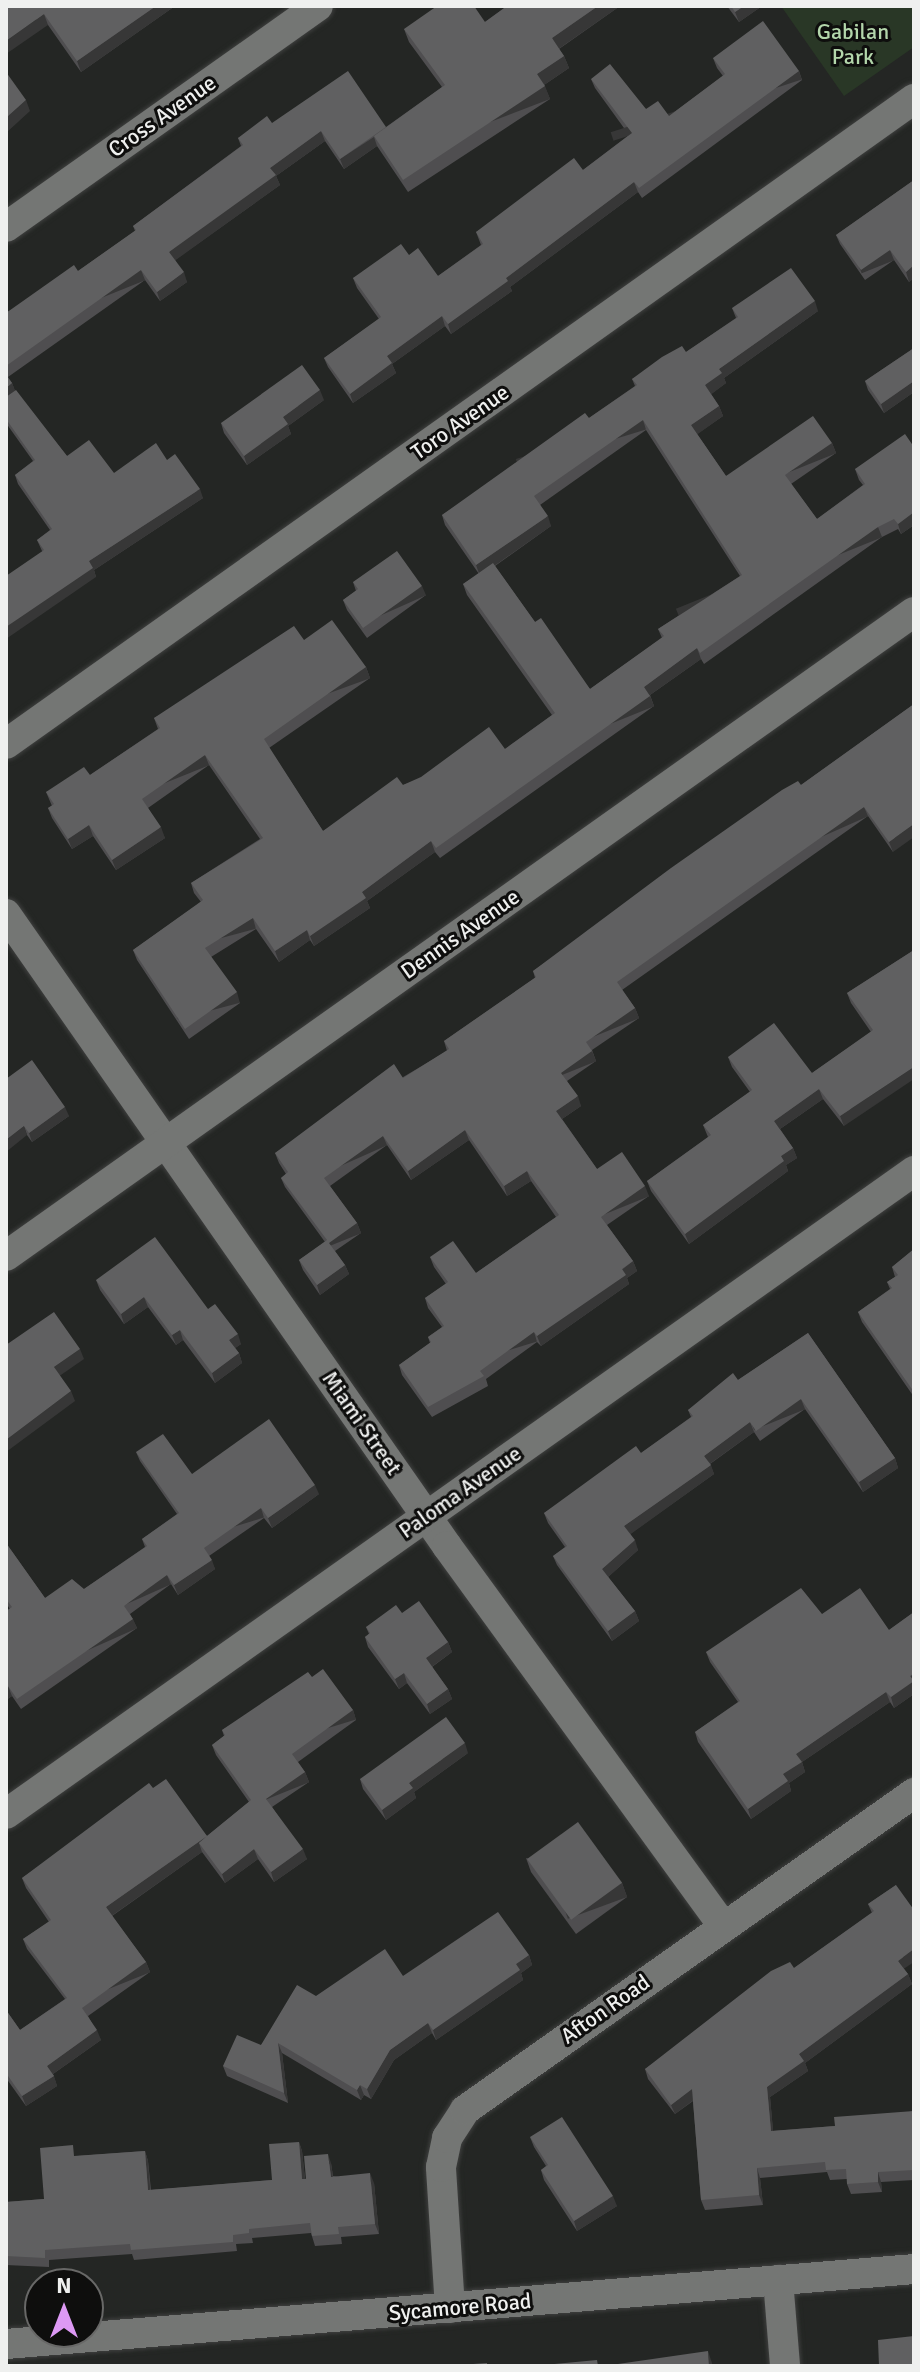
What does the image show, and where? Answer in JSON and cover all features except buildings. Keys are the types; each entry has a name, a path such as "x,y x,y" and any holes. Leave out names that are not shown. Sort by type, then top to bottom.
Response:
{"street":[{"name":"Cross Avenue","path":"6,227 318,6"},
{"name":"Toro Avenue","path":"6,744 914,99"},
{"name":"Dennis Avenue","path":"6,1256 914,612"},
{"name":"Miami Street","path":"6,914 426,1517 724,1927"},
{"name":"Paloma Avenue","path":"6,1814 914,1171"},
{"name":"Afton Road","path":"450,2308 440,2185 443,2153 455,2123 479,2097 914,1793"},
{"name":"Sycamore Road","path":"6,2344 914,2269"},
{"path":"778,2280 785,2366"}],"green space":[{"name":"Gabilan Park","path":"781,6 914,6 914,47 844,96"}]}
